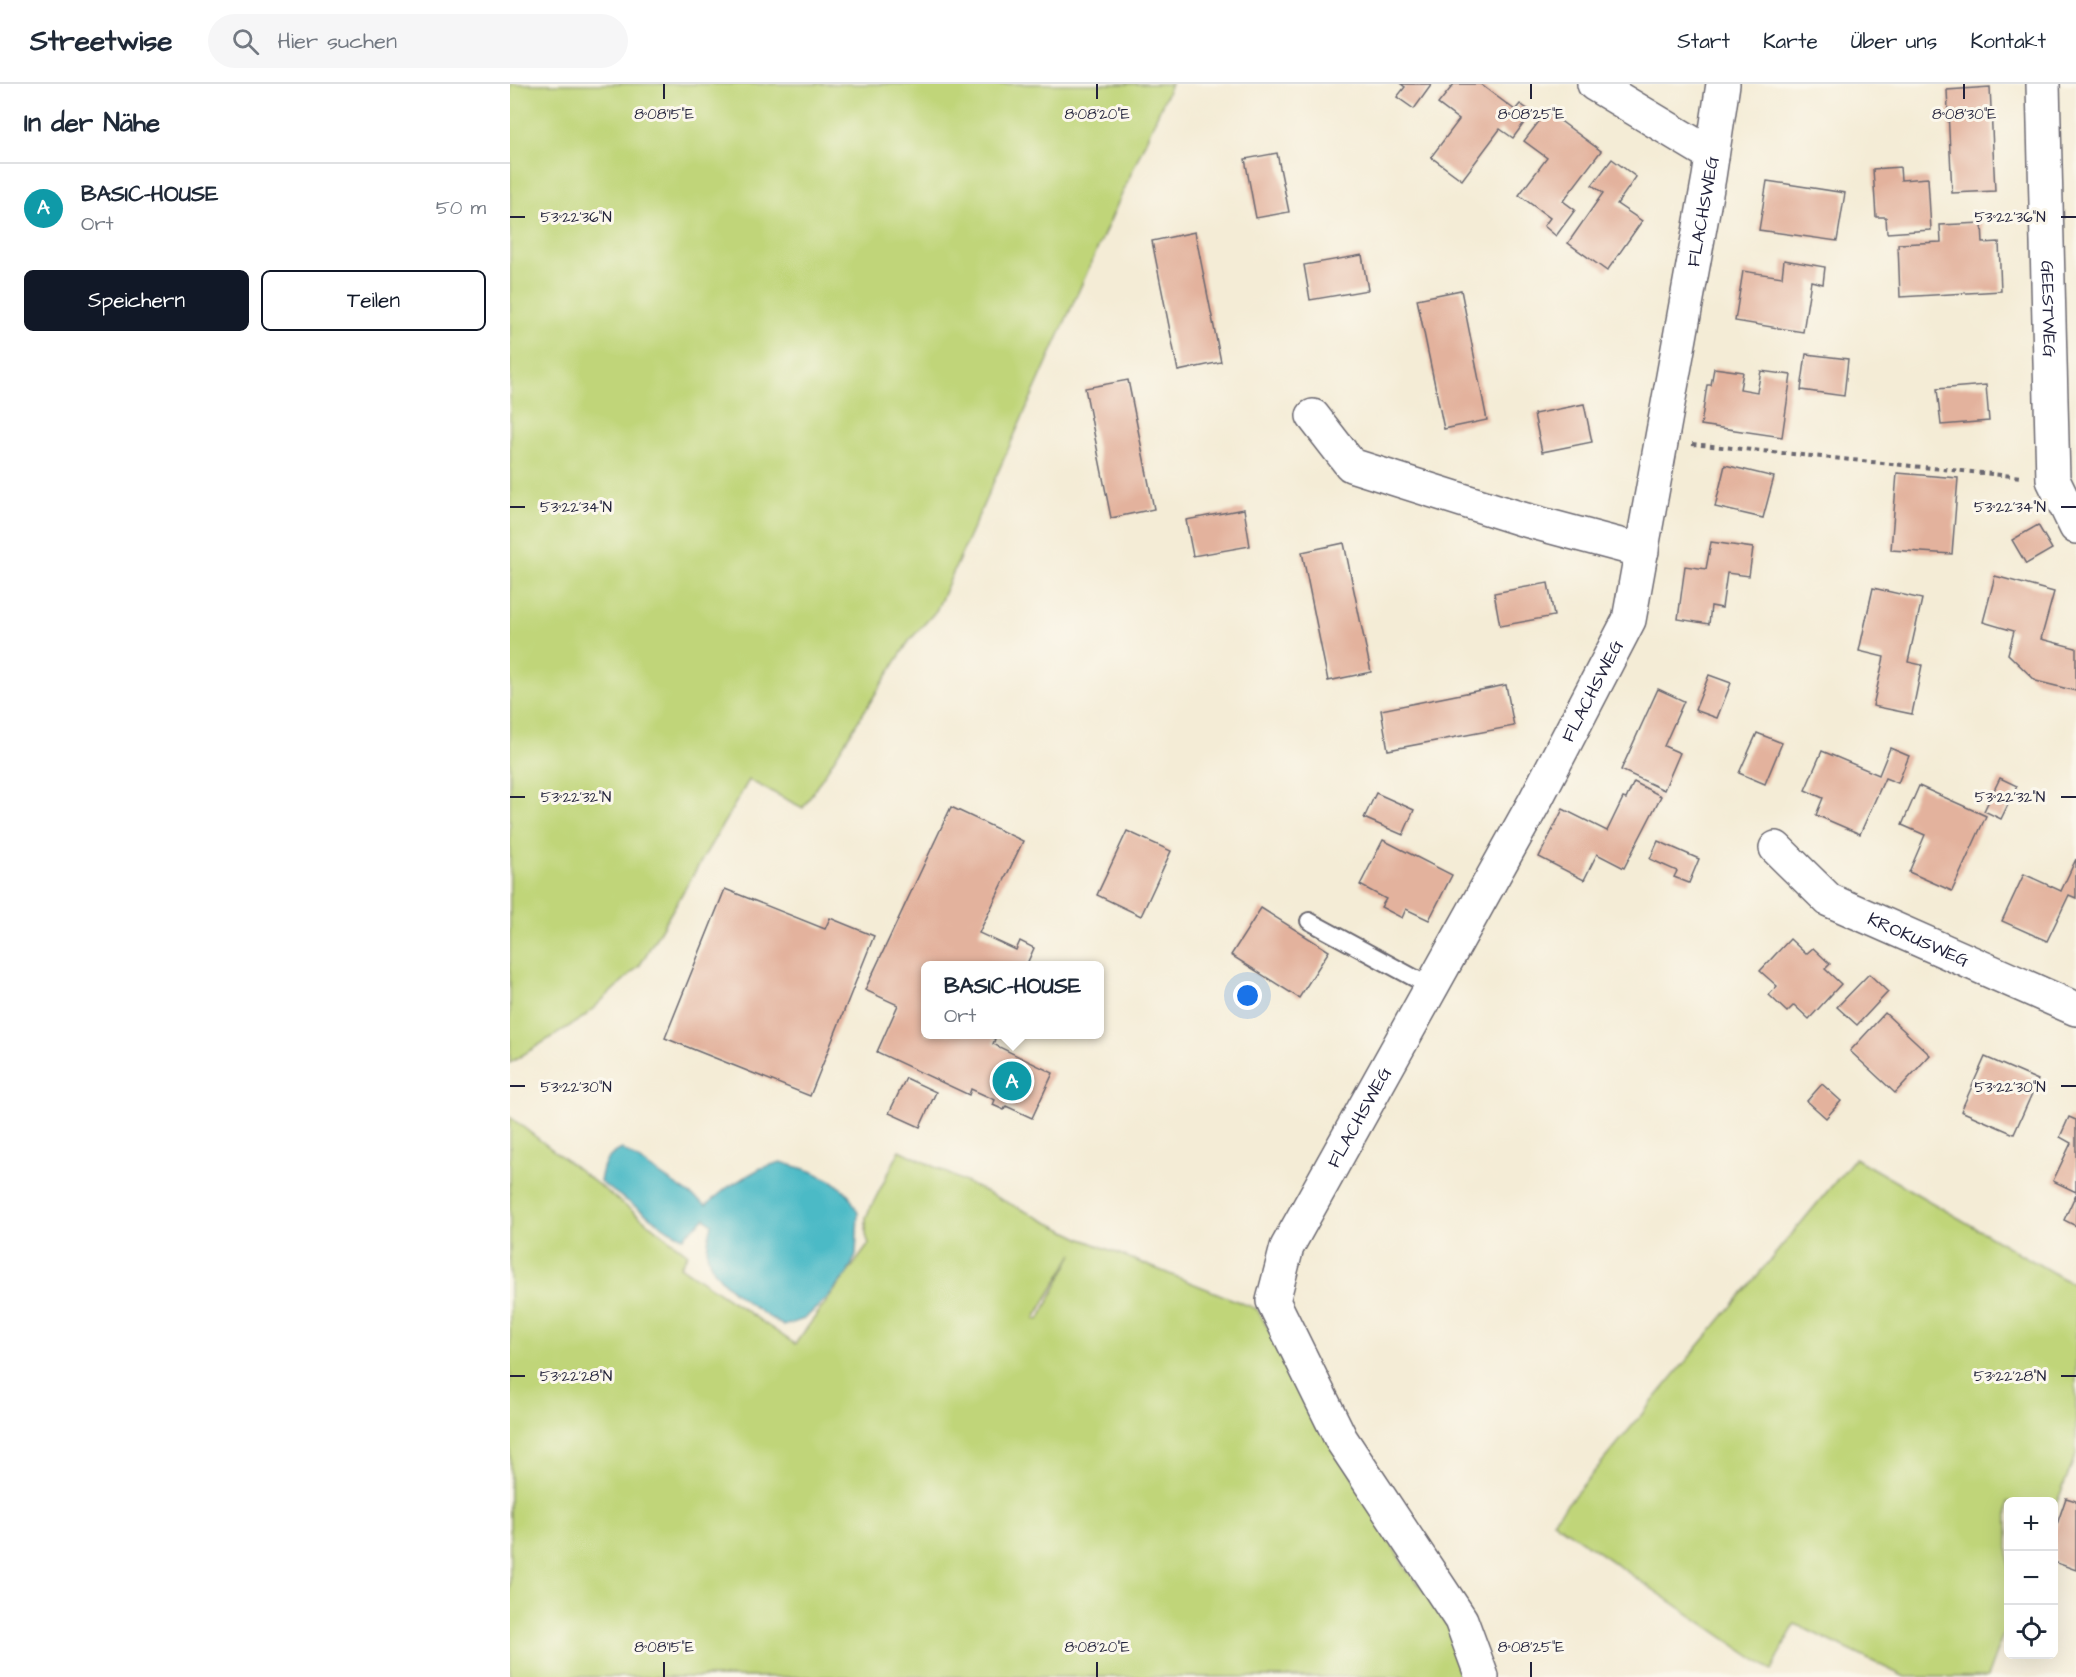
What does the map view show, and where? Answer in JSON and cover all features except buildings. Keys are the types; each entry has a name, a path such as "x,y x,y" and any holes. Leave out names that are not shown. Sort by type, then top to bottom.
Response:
{"street":[{"path":"1594,84 1712,155"},
{"name":"FLACHSWEG","path":"1482,1677 1461,1620 1341,1439 1273,1301 1287,1247 1535,801 1629,620 1723,84"},
{"name":"GEESTWEG","path":"2043,84 2053,480 2076,527"},
{"path":"1313,416 1351,465 1522,519 1642,551"},
{"name":"KROKUSWEG","path":"1776,848 1829,900 2076,1009"}],"lane":[{"path":"1309,921 1431,987"}],"path":[{"path":"1661,441 2053,480"}],"green space":[{"path":"510,84 1171,84 936,611 909,641 803,808 749,780 640,965 584,1017 510,1063"},
{"path":"510,1117 688,1254 680,1266 795,1344 869,1244 866,1235 866,1217 900,1150 1082,1239 1257,1309 1406,1569 1457,1629 1473,1677 510,1677","holes":["1073,1254 1039,1320 1035,1318"]},
{"path":"1855,1158 2076,1286 2076,1454 2058,1500 2058,1497 2004,1497 2004,1632 1987,1677 1905,1677 1795,1624 1771,1670 1553,1521"}],"water":[{"path":"622,1149 706,1205 728,1187 747,1176 761,1168 781,1162 811,1171 834,1182 849,1195 858,1213 856,1255 847,1274 826,1299 804,1319 784,1326 751,1305 719,1277 707,1253 712,1224 705,1218 683,1237 669,1230 600,1182 606,1162"}],"place":[{"name":"BASIC-HOUSE","path":"1012,1081"}]}
